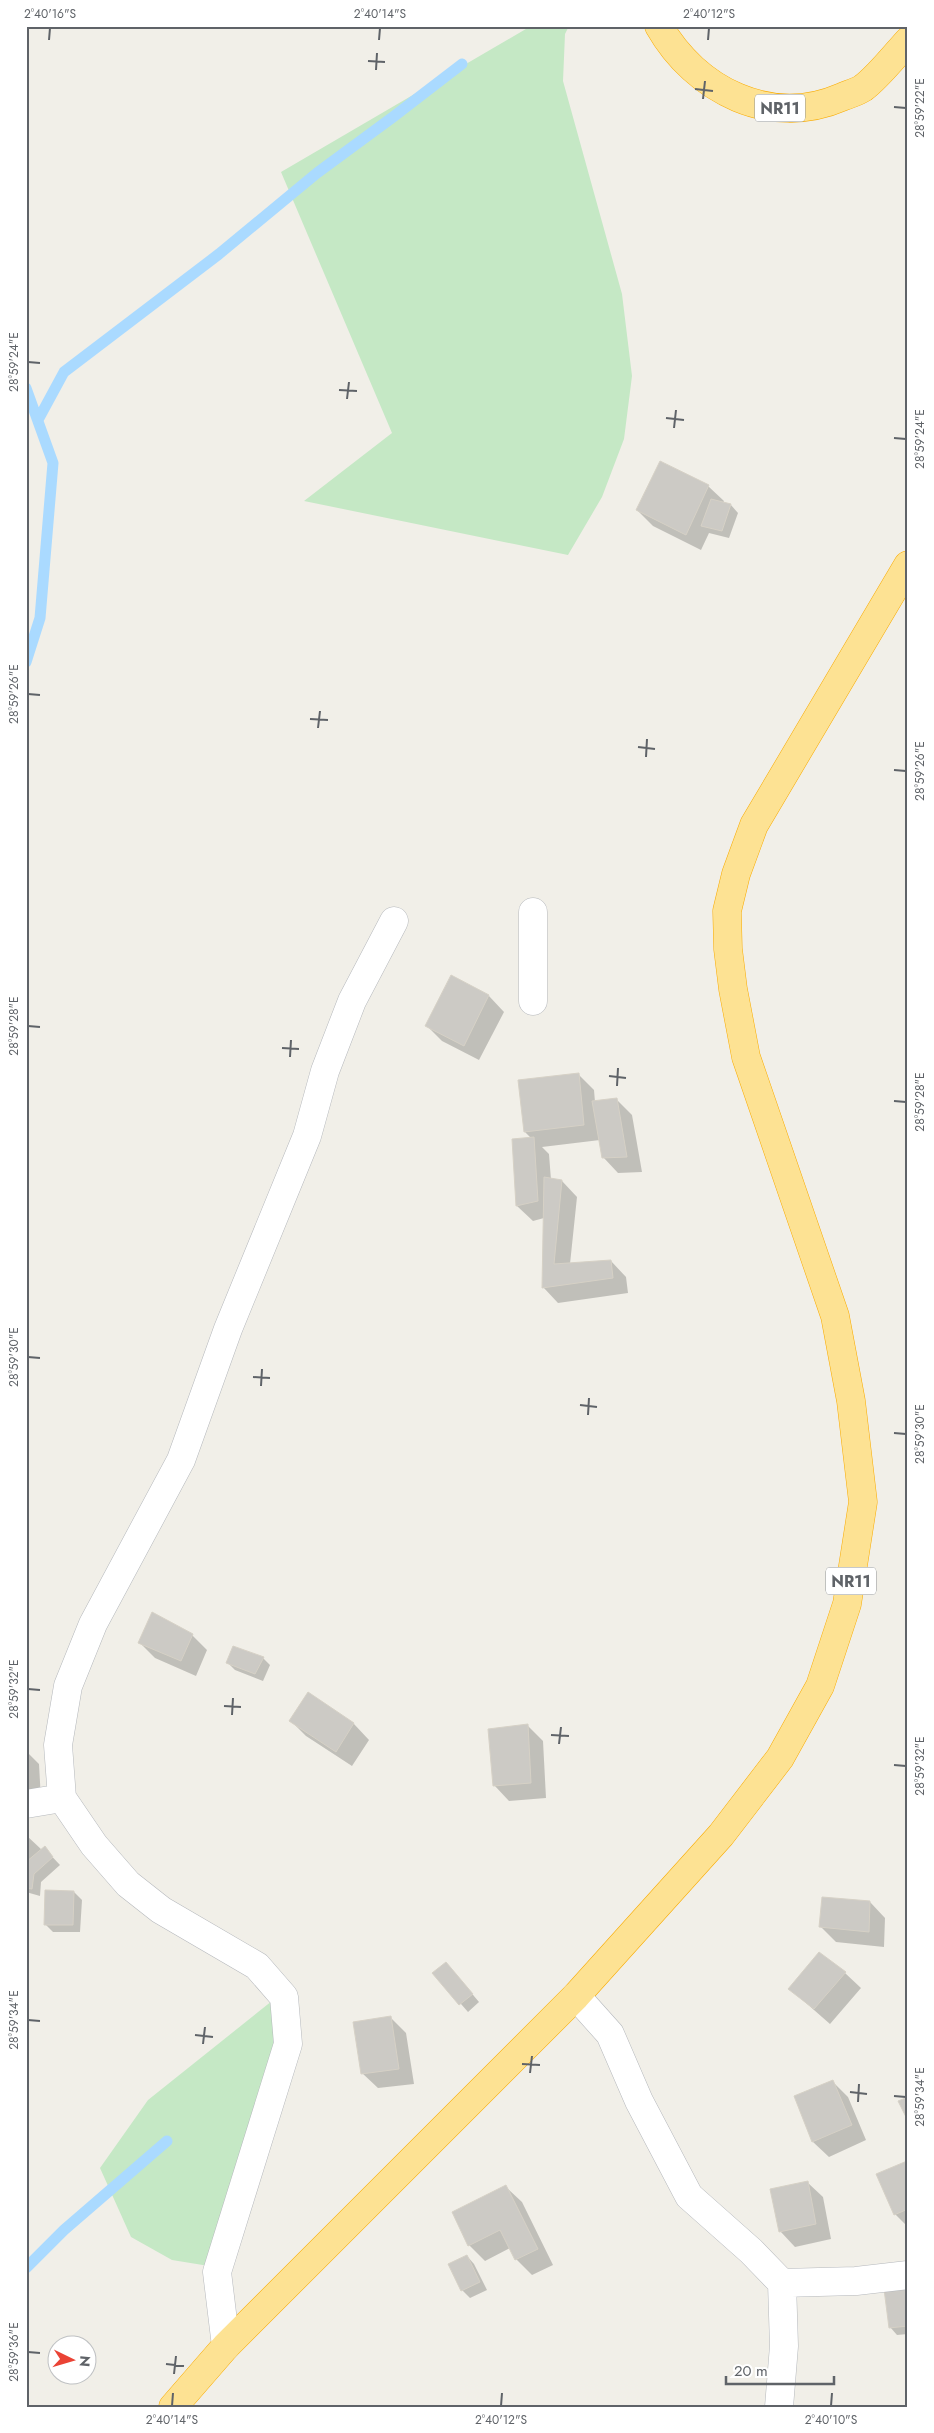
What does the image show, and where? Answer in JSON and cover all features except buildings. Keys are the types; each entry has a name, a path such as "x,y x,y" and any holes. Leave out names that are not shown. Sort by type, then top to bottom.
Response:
{"highway":[{"name":"NR11","path":"659,26 668,43 688,66 706,80 738,98 769,107 805,109 827,104 863,88 908,41"},
{"name":"NR11","path":"173,2407 226,2346 576,1996 721,1835 780,1758 820,1686 847,1604 863,1502 852,1401 835,1316 746,1057 733,989 728,950 727,911 736,874 754,825 908,565"}],"street":[{"path":"533,912 533,1001"},
{"path":"226,2346 217,2272 288,2044 284,1997 257,1966 161,1910 128,1884 94,1845 62,1798 58,1745 68,1686 93,1624 181,1460 228,1330 307,1136 325,1071 352,1001 394,921"},
{"path":"26,1804 62,1798"},
{"path":"576,1996 610,2034 640,2101 689,2196 782,2283 784,2346 779,2407"},
{"path":"782,2283 856,2281 908,2275"}],"green space":[{"path":"531,26 569,26 565,34 563,81 622,294 632,376 624,439 602,497 568,555 304,501 392,433 281,172"},
{"path":"282,1993 286,2040 215,2267 172,2260 131,2237 100,2168 148,2100"}],"waterway":[{"path":"38,420 64,372 219,254 317,173 462,64"},
{"path":"26,388 53,463 40,618 26,662"},
{"path":"26,2268 64,2230 167,2141"}]}
